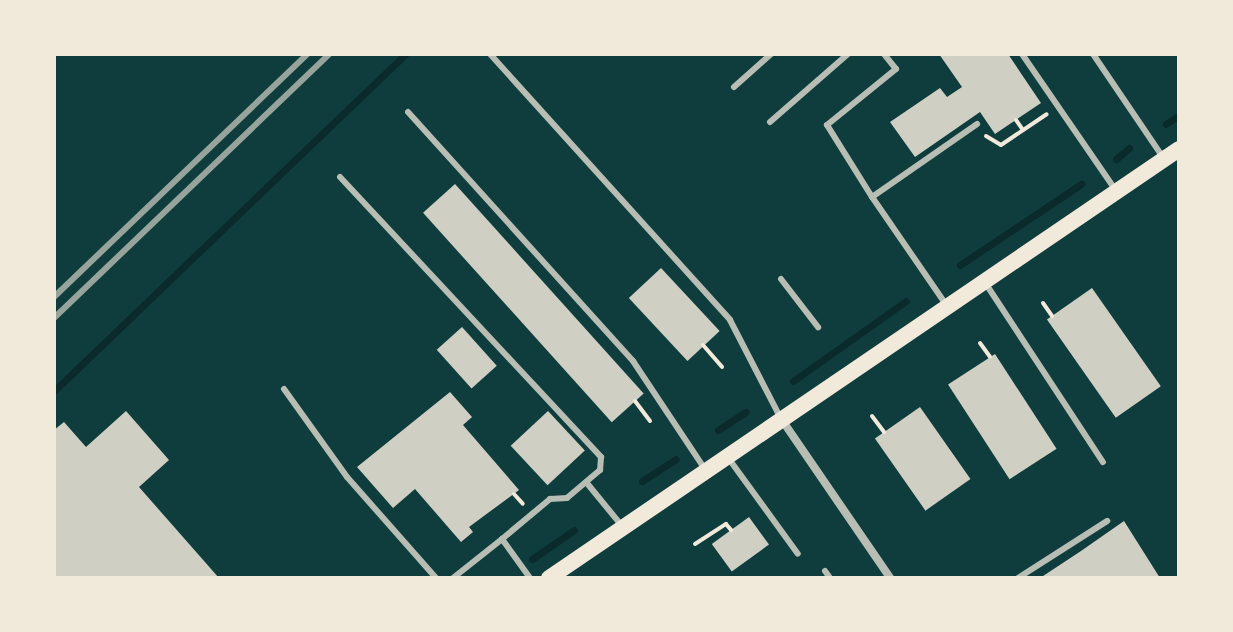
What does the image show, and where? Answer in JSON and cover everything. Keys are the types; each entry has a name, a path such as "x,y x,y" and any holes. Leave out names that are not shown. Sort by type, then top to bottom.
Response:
{"main road":[{"path":"549,578 1179,149"}],"street":[{"path":"781,419 890,578"}],"lane":[{"path":"490,54 730,320 781,419"},
{"path":"734,87 771,54"},
{"path":"770,122 848,54"},
{"path":"884,54 896,69 827,125 947,306"},
{"path":"1022,54 1116,191"},
{"path":"1093,54 1164,159"},
{"path":"408,112 633,361 706,471"},
{"path":"872,197 977,124"},
{"path":"340,177 601,457 600,470 567,498 550,499 453,578"},
{"path":"781,279 818,327"},
{"path":"984,281 1103,462"},
{"path":"284,389 436,578"},
{"path":"727,456 798,554"},
{"path":"586,482 623,527"},
{"path":"1018,578 1107,521"},
{"path":"502,539 530,578"},
{"path":"825,571 830,578"}],"path":[{"path":"993,144 1023,130 1048,113"},
{"path":"1016,120 1023,130"},
{"path":"1043,303 1052,316"},
{"path":"980,343 990,357"},
{"path":"703,345 722,367"},
{"path":"635,401 650,421"},
{"path":"872,416 884,432"},
{"path":"695,544 726,524 731,530"}],"building":[{"path":"939,54 1008,54 1041,103 995,134 980,112 915,157 890,122 940,88 947,97 962,87"},
{"path":"455,184 644,394 612,422 423,213"},
{"path":"661,268 720,331 687,361 629,298"},
{"path":"1092,288 1161,386 1116,418 1047,320"},
{"path":"462,327 497,366 472,388 437,350"},
{"path":"995,354 1057,449 1010,479 948,384"},
{"path":"450,392 472,417 463,425 519,490 469,527 473,532 461,542 415,489 393,508 357,467"},
{"path":"920,407 970,479 925,511 875,439"},
{"path":"126,411 169,460 139,487 219,578 54,578 54,430 64,422 86,447"},
{"path":"548,411 585,450 548,485 511,446"},
{"path":"749,517 769,545 732,572 712,544"},
{"path":"1124,521 1160,578 1040,578 1081,551"}],"waterway":[{"path":"54,391 406,54"},
{"path":"1166,124 1179,115"},
{"path":"1116,159 1129,148"},
{"path":"960,265 1081,184"},
{"path":"793,381 906,301"},
{"path":"718,430 746,412"},
{"path":"642,481 676,459"},
{"path":"532,559 574,530"}],"railway":[{"path":"54,297 307,54"},
{"path":"54,318 329,54"}]}
